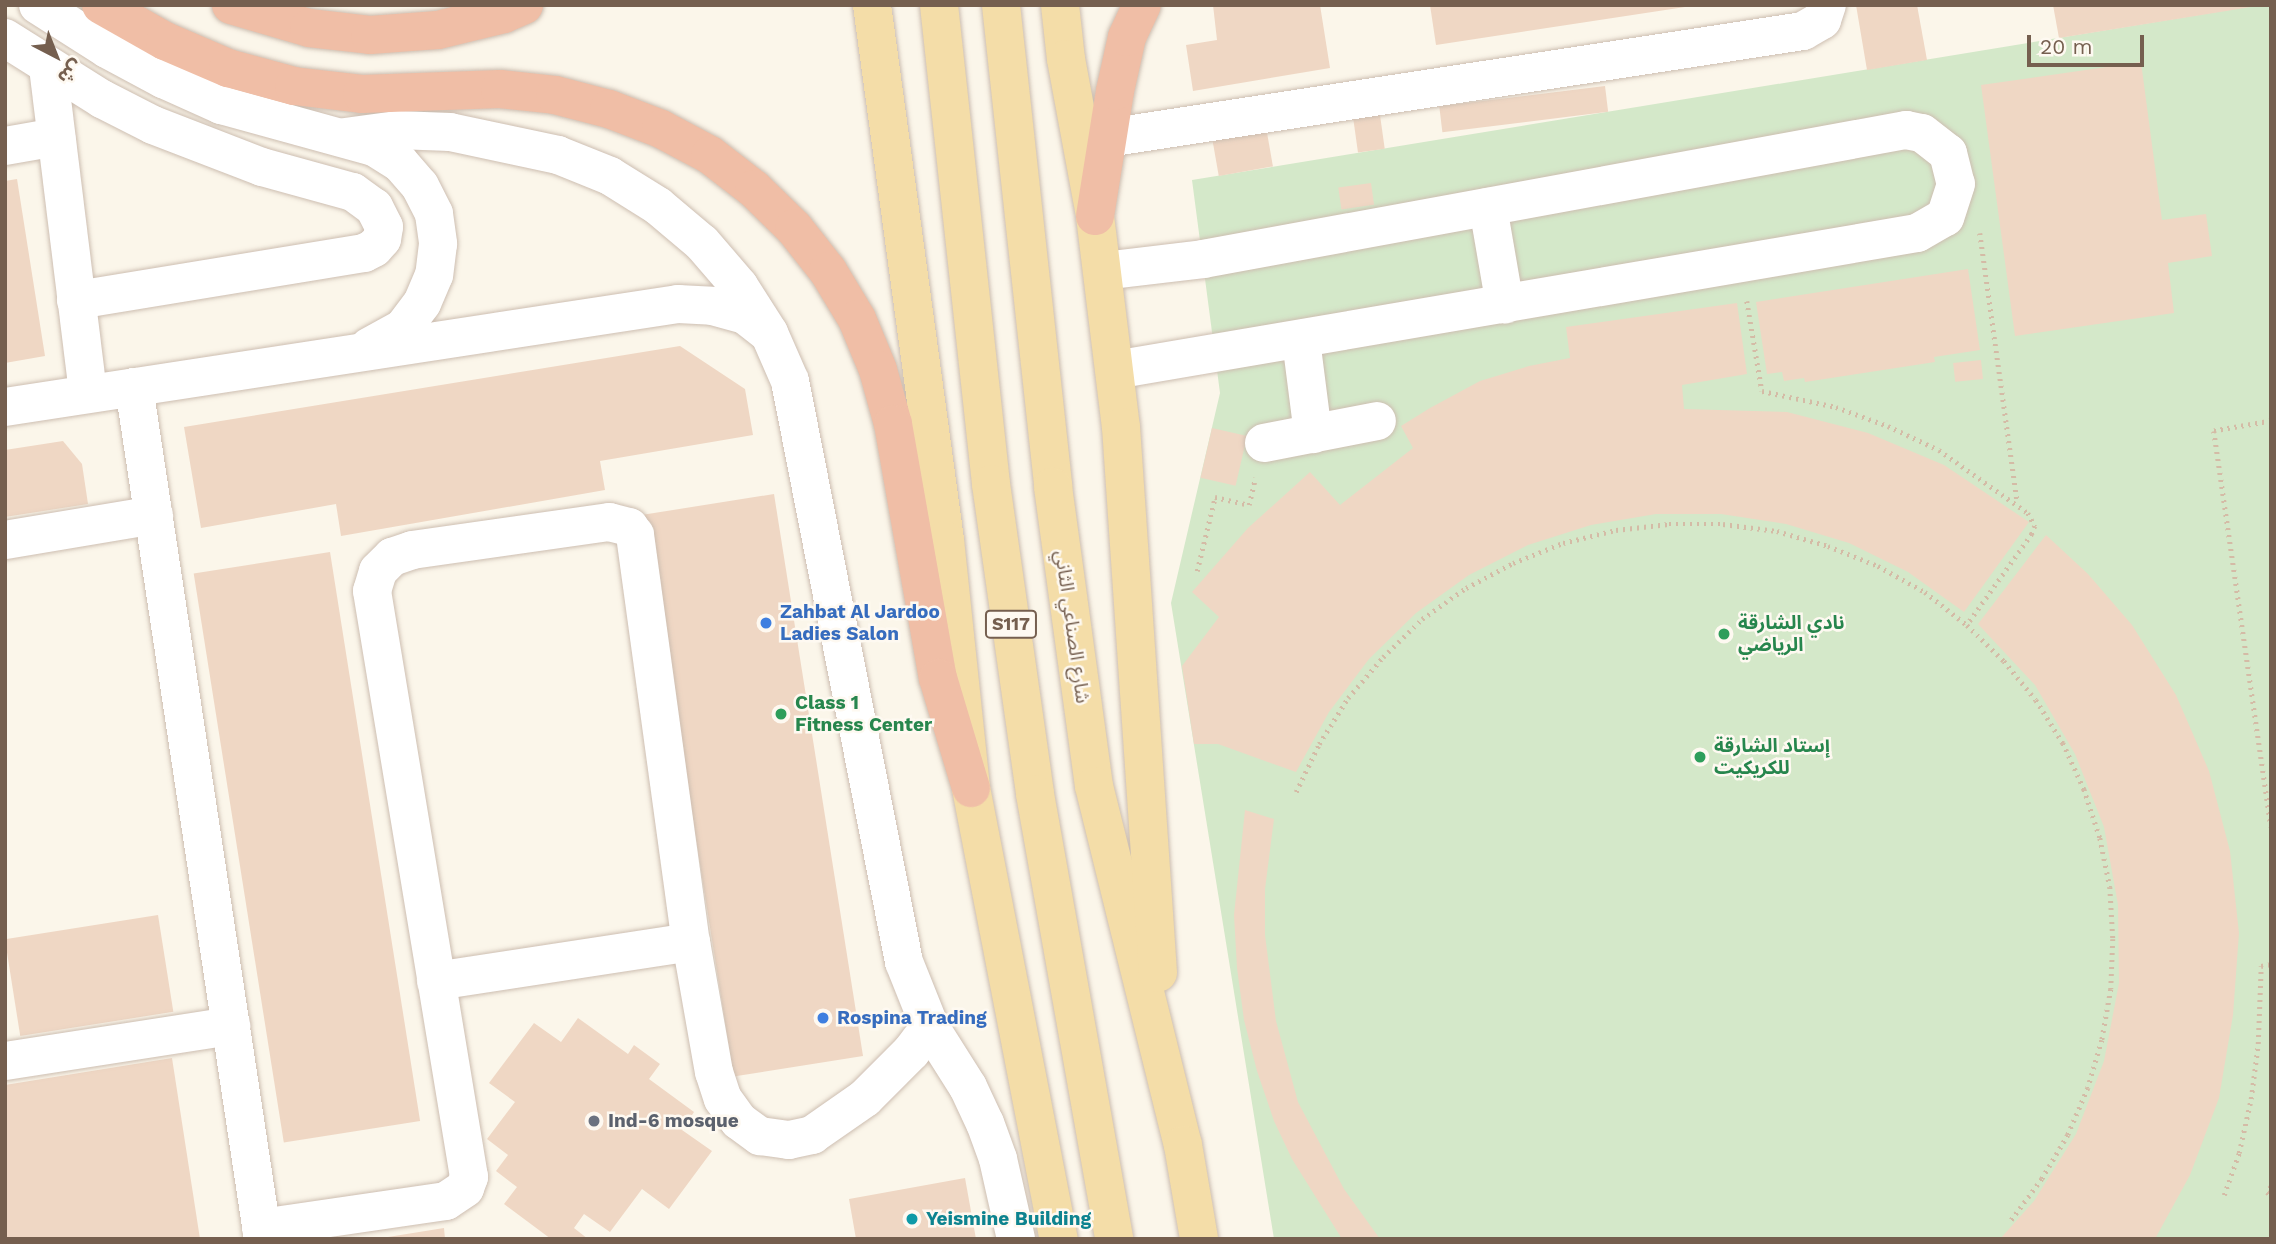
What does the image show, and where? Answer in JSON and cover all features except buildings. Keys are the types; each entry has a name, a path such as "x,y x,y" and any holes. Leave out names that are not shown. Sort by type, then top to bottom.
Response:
{"highway":[{"path":"101,5 165,41 228,68 294,86 362,94 500,89 555,95 609,108 710,155 754,189 794,228 828,271 857,319 878,370 893,424 939,678 971,788"},
{"path":"230,5 309,28 370,35 438,30 504,14 524,5"},
{"path":"1095,216 1127,37 1142,5"}],"main road":[{"path":"872,5 945,540 971,788 1059,1239"},
{"name":"S117","path":"939,5 992,484 1022,700 1040,821 1114,1239"},
{"name":"شارع الصناعي الثاني","path":"1001,5 1053,487 1094,786 1183,1145 1199,1239"},
{"path":"1060,5 1066,59 1095,216 1115,370 1129,524 1140,737 1160,996 1183,1145"}],"street":[{"path":"38,5 107,50 209,100 281,123 345,137 373,147 400,163 420,186 434,214 438,244 430,284 422,303 403,328 377,345 347,354"},
{"path":"1107,138 1803,31 1822,20 1827,5"},
{"path":"5,38 48,67 153,125 262,167 353,192 374,207 384,227 382,239 374,248 364,253 76,300"},
{"path":"48,67 88,394"},
{"path":"345,137 397,130 450,131 558,155 610,176 658,206 702,243 739,286 769,333 789,381 904,962 930,1027 968,1087 985,1123 998,1159 1016,1239"},
{"path":"1103,271 1203,259 1906,130 1922,133 1948,153 1956,184 1945,217 1917,233 1115,370"},
{"path":"5,146 56,137"},
{"path":"1488,207 1505,305"},
{"path":"5,407 678,304 712,306 745,315 769,333"},
{"path":"1301,340 1313,434"},
{"path":"134,387 262,1233 446,1201 465,1188 469,1177 372,591 378,571 393,557 424,548 608,522 629,527 635,535 691,942 714,1072 723,1099 739,1122 760,1136 789,1140 812,1135 888,1076 930,1027"},
{"path":"1264,443 1377,421"},
{"path":"5,540 154,515"},
{"path":"436,981 691,942"},
{"path":"5,1061 231,1026"}],"path":[{"path":"1945,217 1978,212 2017,502"},
{"path":"1741,265 1762,391 1836,407 1888,426 1939,450 2017,502 2028,513 2035,526 1967,625"},
{"path":"2271,421 2214,431 2271,827"},
{"path":"1196,570 1215,497 1249,506 1264,443"},
{"path":"1296,792 1319,744 1348,698 1383,657 1422,620 1466,588 1513,563 1563,543 1616,530 1670,524 1723,524 1777,531 1828,546 1878,566 1925,592 1967,625 2004,661 2036,700 2063,743 2084,789 2100,838 2110,887 2113,939 2111,989 2105,1027 2088,1088 2042,1179 2010,1222"},
{"path":"2224,1195 2239,1153 2251,1099 2258,1044 2261,966 2271,964"},
{"path":"2271,1187 2267,1192 2271,1195"}],"green space":[{"name":"إستاد الشارقة للكريكيت","path":"2271,5 2271,1239 1274,1239 1171,603 1220,393 1192,180"}],"place":[{"name":"Zahbat Al Jardoo Ladies Salon","path":"766,623"},
{"name":"نادي الشارقة الرياضي","path":"1724,634"},
{"name":"Class 1 Fitness Center","path":"781,714"},
{"name":"إستاد الشارقة للكريكيت","path":"1700,757"},
{"name":"Rospina Trading","path":"823,1018"},
{"name":"Ind-6 mosque","path":"594,1121"},
{"name":"Yeismine Building","path":"912,1219"}]}
